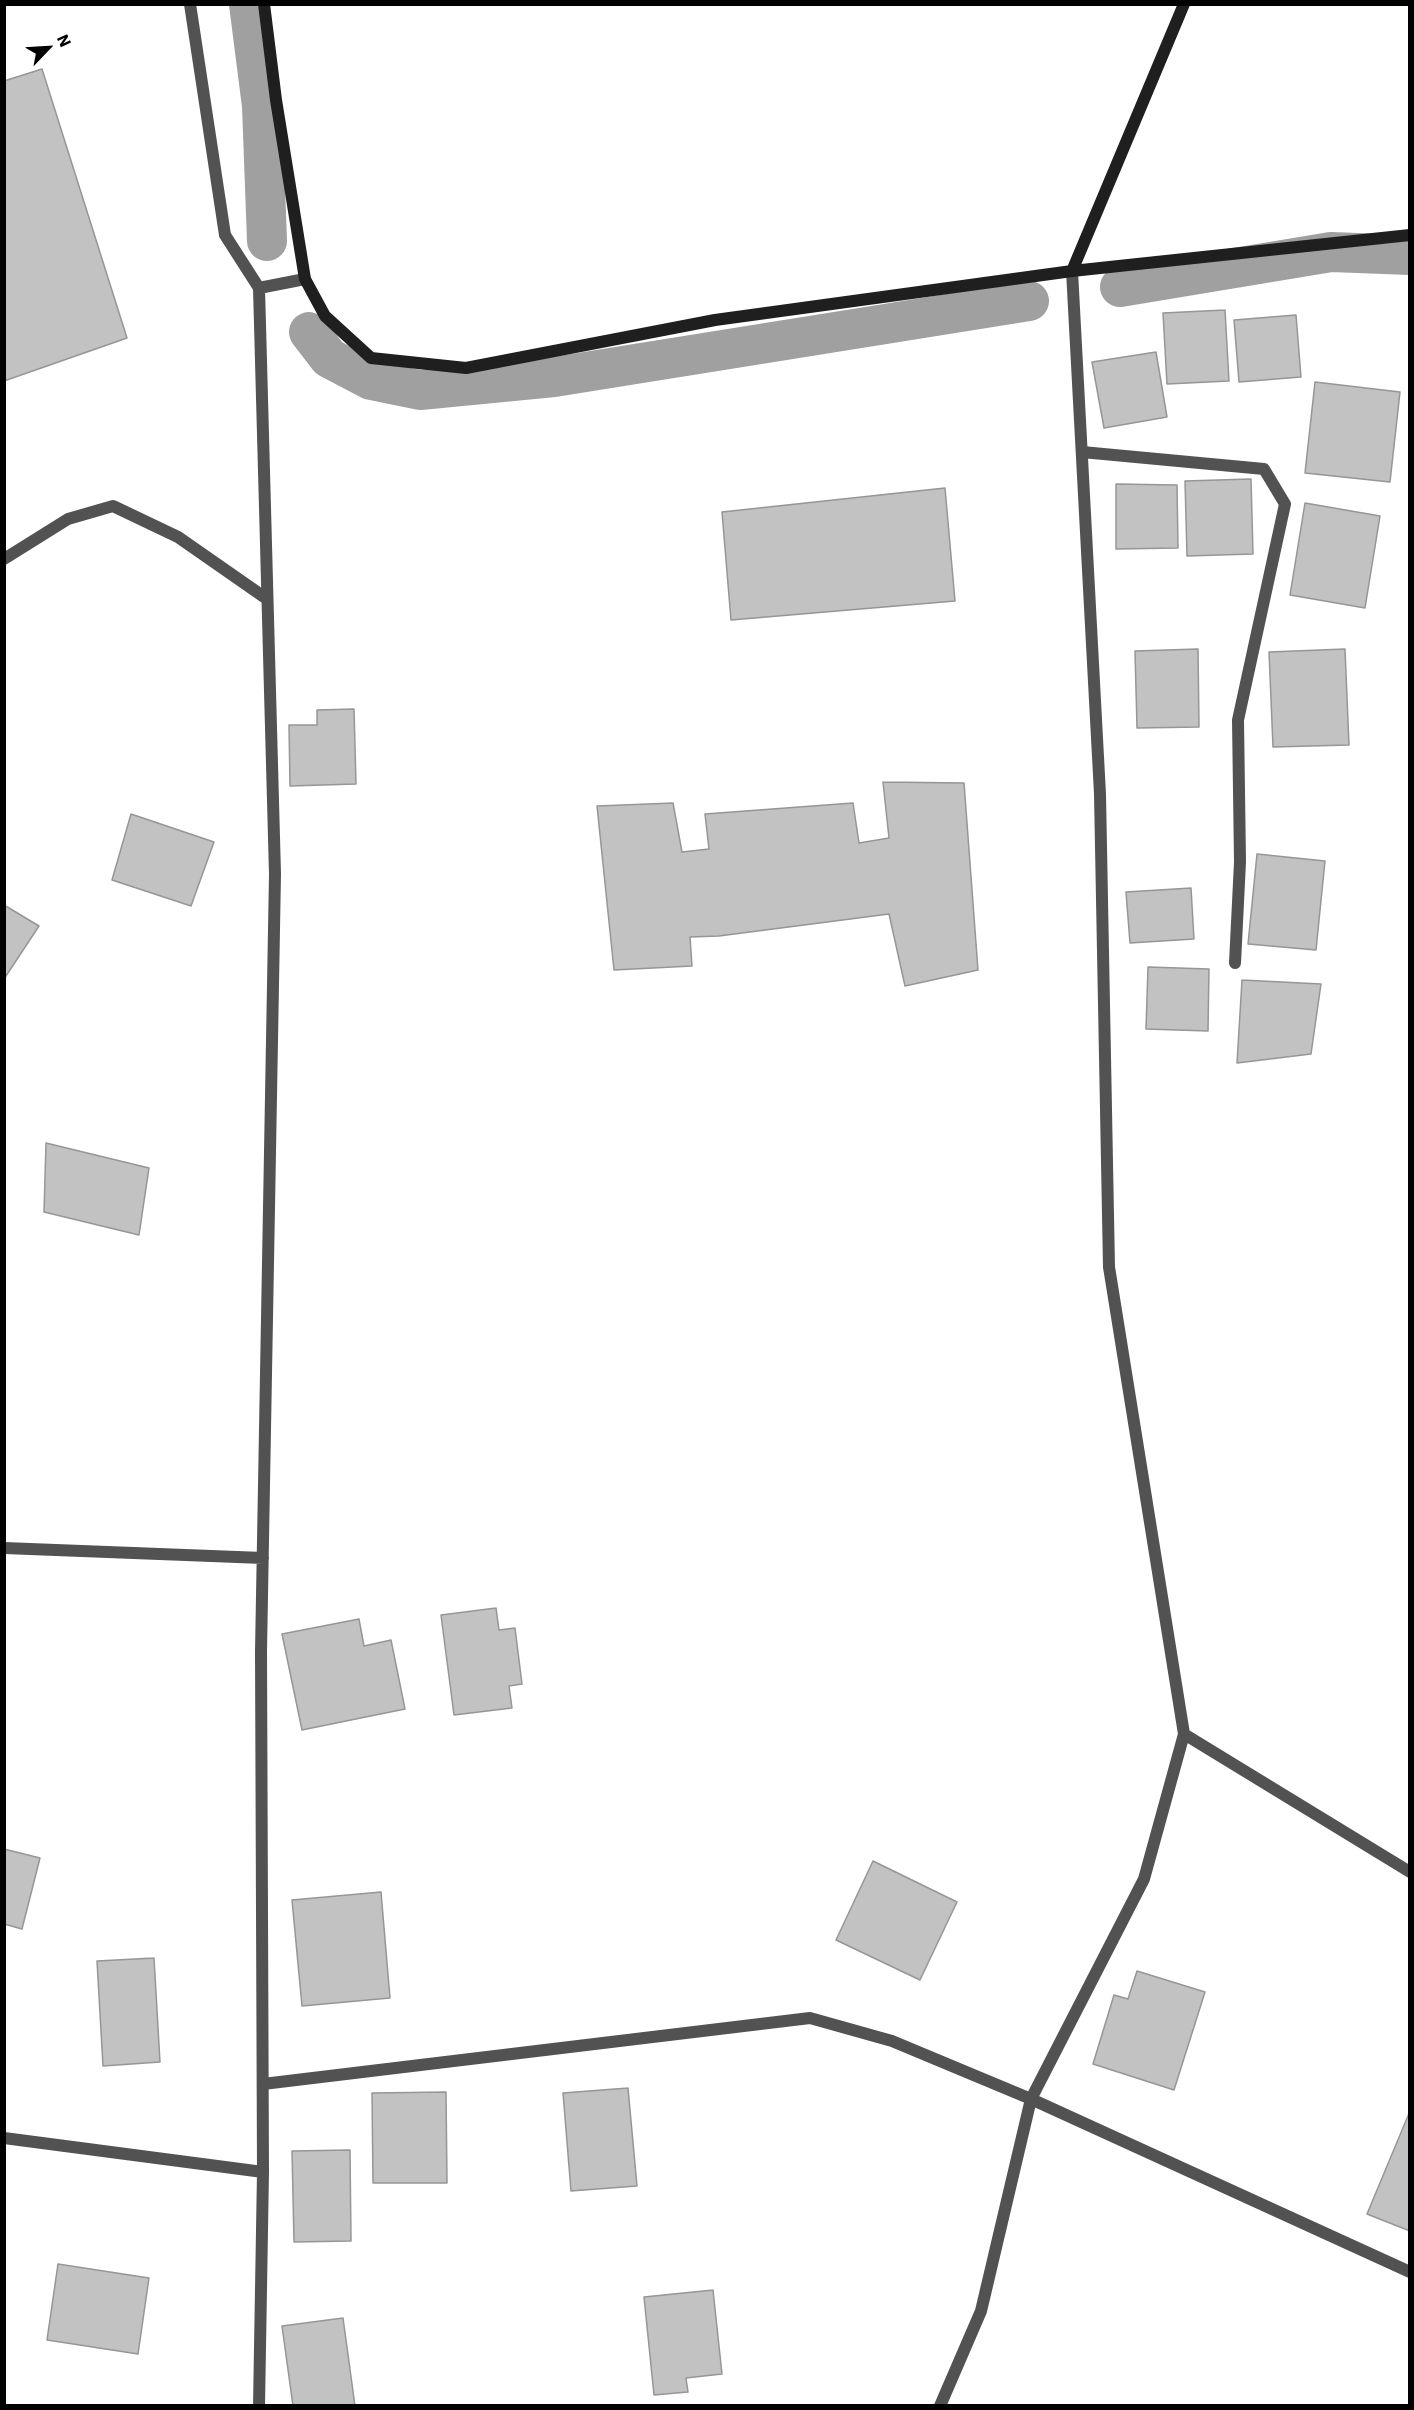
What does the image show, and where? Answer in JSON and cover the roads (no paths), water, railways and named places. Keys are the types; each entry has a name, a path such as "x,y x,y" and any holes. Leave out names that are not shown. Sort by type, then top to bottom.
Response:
{"street":[{"path":"190,4 225,235 258,288 275,874 262,1558 263,2172 259,2406"},
{"path":"264,4 276,100 305,279 325,316 371,358 466,368 715,320 1072,271 1410,235"},
{"path":"940,2406 981,2311 1030,2099 1144,1879 1184,1734 1109,1268 1100,794 1072,271 1184,4"},
{"path":"258,288 305,279"},
{"path":"1082,452 1264,469 1285,504 1238,720 1240,862 1235,963"},
{"path":"4,559 68,519 113,506 178,537 267,599"},
{"path":"4,1548 262,1558"},
{"path":"1184,1734 1410,1872"},
{"path":"263,2084 810,2018 892,2041 1030,2099 1410,2272"},
{"path":"4,2138 263,2172"}],"waterway":[{"path":"249,4 262,106 267,241"},
{"path":"1120,287 1331,252 1410,255"},
{"path":"309,332 329,358 371,380 420,390 554,377 1029,301"}]}
